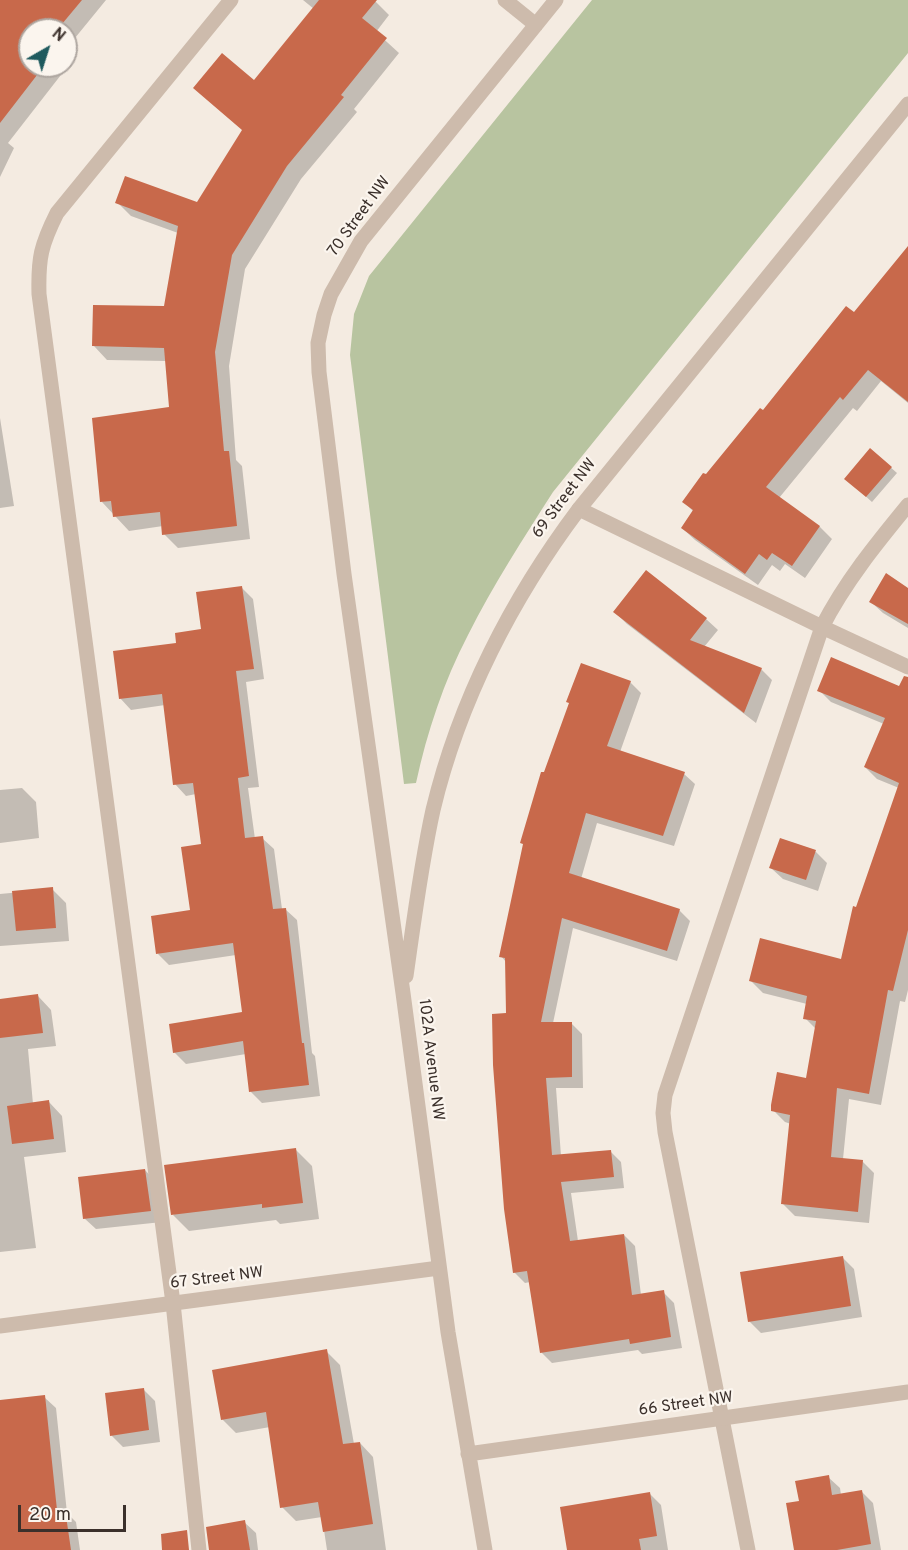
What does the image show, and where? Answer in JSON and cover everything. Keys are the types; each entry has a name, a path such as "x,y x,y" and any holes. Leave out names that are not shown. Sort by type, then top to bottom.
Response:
{"street":[{"path":"199,1550 173,1303 39,294 38,261 44,239 57,213 231,0"},
{"path":"505,0 536,25"},
{"name":"70 Street NW","path":"344,574 319,372 318,343 331,294 361,241 556,0"},
{"name":"69 Street NW","path":"404,993 423,861 434,808 452,746 476,684 502,630 551,546 579,509 908,104"},
{"path":"748,1550 665,1132 663,1113 665,1095 822,627 850,577 908,505"},
{"path":"579,509 908,667"},
{"name":"102A Avenue NW","path":"344,574 404,993 439,1268 485,1550"},
{"name":"67 Street NW","path":"0,1326 439,1268"},
{"name":"66 Street NW","path":"468,1454 908,1392"}],"green space":[{"path":"592,0 908,0 908,53 553,492 498,580 468,635 437,707 416,783 404,784 350,355 354,314 369,276"}],"building":[{"path":"0,0 82,0 67,18 18,18 18,78 35,78 0,123"},
{"path":"319,0 377,0 362,18 387,38 341,95 344,97 287,166 232,255 215,352 224,451 229,451 237,526 162,535 160,512 113,517 111,501 100,502 92,418 169,407 164,348 92,346 93,305 164,306 178,226 115,203 125,176 197,202 242,130 193,88 222,53 254,80"},
{"path":"908,246 908,402 868,370 843,400 840,397 766,487 820,526 792,566 772,553 767,560 759,554 745,574 681,528 693,510 682,502 703,473 706,474 760,408 763,410 846,306 854,312"},
{"path":"870,448 892,467 866,497 844,479"},
{"path":"646,570 707,618 690,640 762,668 744,713 613,612"},
{"path":"886,573 908,588 908,624 869,602"},
{"path":"242,586 254,669 236,671 249,776 238,778 245,838 263,836 273,909 286,908 309,1085 249,1092 243,1041 173,1053 169,1024 242,1012 233,943 156,954 151,916 190,910 181,847 201,844 193,783 173,785 162,694 119,699 113,651 176,643 175,633 201,629 196,592"},
{"path":"831,657 899,686 904,676 908,677 908,930 893,991 888,990 869,1094 837,1088 831,1157 863,1160 858,1212 781,1204 790,1115 771,1111 777,1072 806,1078 816,1021 803,1019 807,996 749,981 760,938 841,959 853,906 856,907 899,783 864,767 885,718 817,691"},
{"path":"581,663 631,681 607,746 685,772 663,836 586,813 569,873 680,909 667,951 562,918 541,1022 572,1022 572,1077 546,1078 552,1155 611,1150 614,1177 561,1182 570,1241 624,1234 632,1295 664,1290 671,1337 630,1344 629,1339 540,1353 527,1271 513,1273 504,1209 493,1065 492,1014 506,1013 505,958 499,957 523,844 520,843 541,772 544,772"},
{"path":"780,838 816,850 806,880 769,868"},
{"path":"53,887 56,928 16,931 12,891"},
{"path":"38,994 43,1033 0,1038 0,999"},
{"path":"49,1100 54,1139 12,1144 7,1106"},
{"path":"296,1148 303,1203 262,1208 262,1204 171,1215 164,1165"},
{"path":"145,1169 151,1211 83,1219 78,1177"},
{"path":"843,1256 851,1306 748,1322 740,1272"},
{"path":"327,1349 343,1444 360,1442 373,1524 323,1532 318,1502 280,1508 266,1412 221,1420 212,1370"},
{"path":"144,1388 149,1430 110,1436 105,1393"},
{"path":"45,1395 57,1510 65,1509 71,1550 0,1550 0,1400"},
{"path":"829,1475 832,1495 862,1490 871,1544 837,1550 794,1550 786,1503 799,1501 795,1481"},
{"path":"650,1492 657,1536 639,1539 641,1550 567,1550 560,1507"},
{"path":"245,1520 250,1550 209,1550 206,1527"},
{"path":"187,1530 189,1550 162,1550 161,1534"}]}
